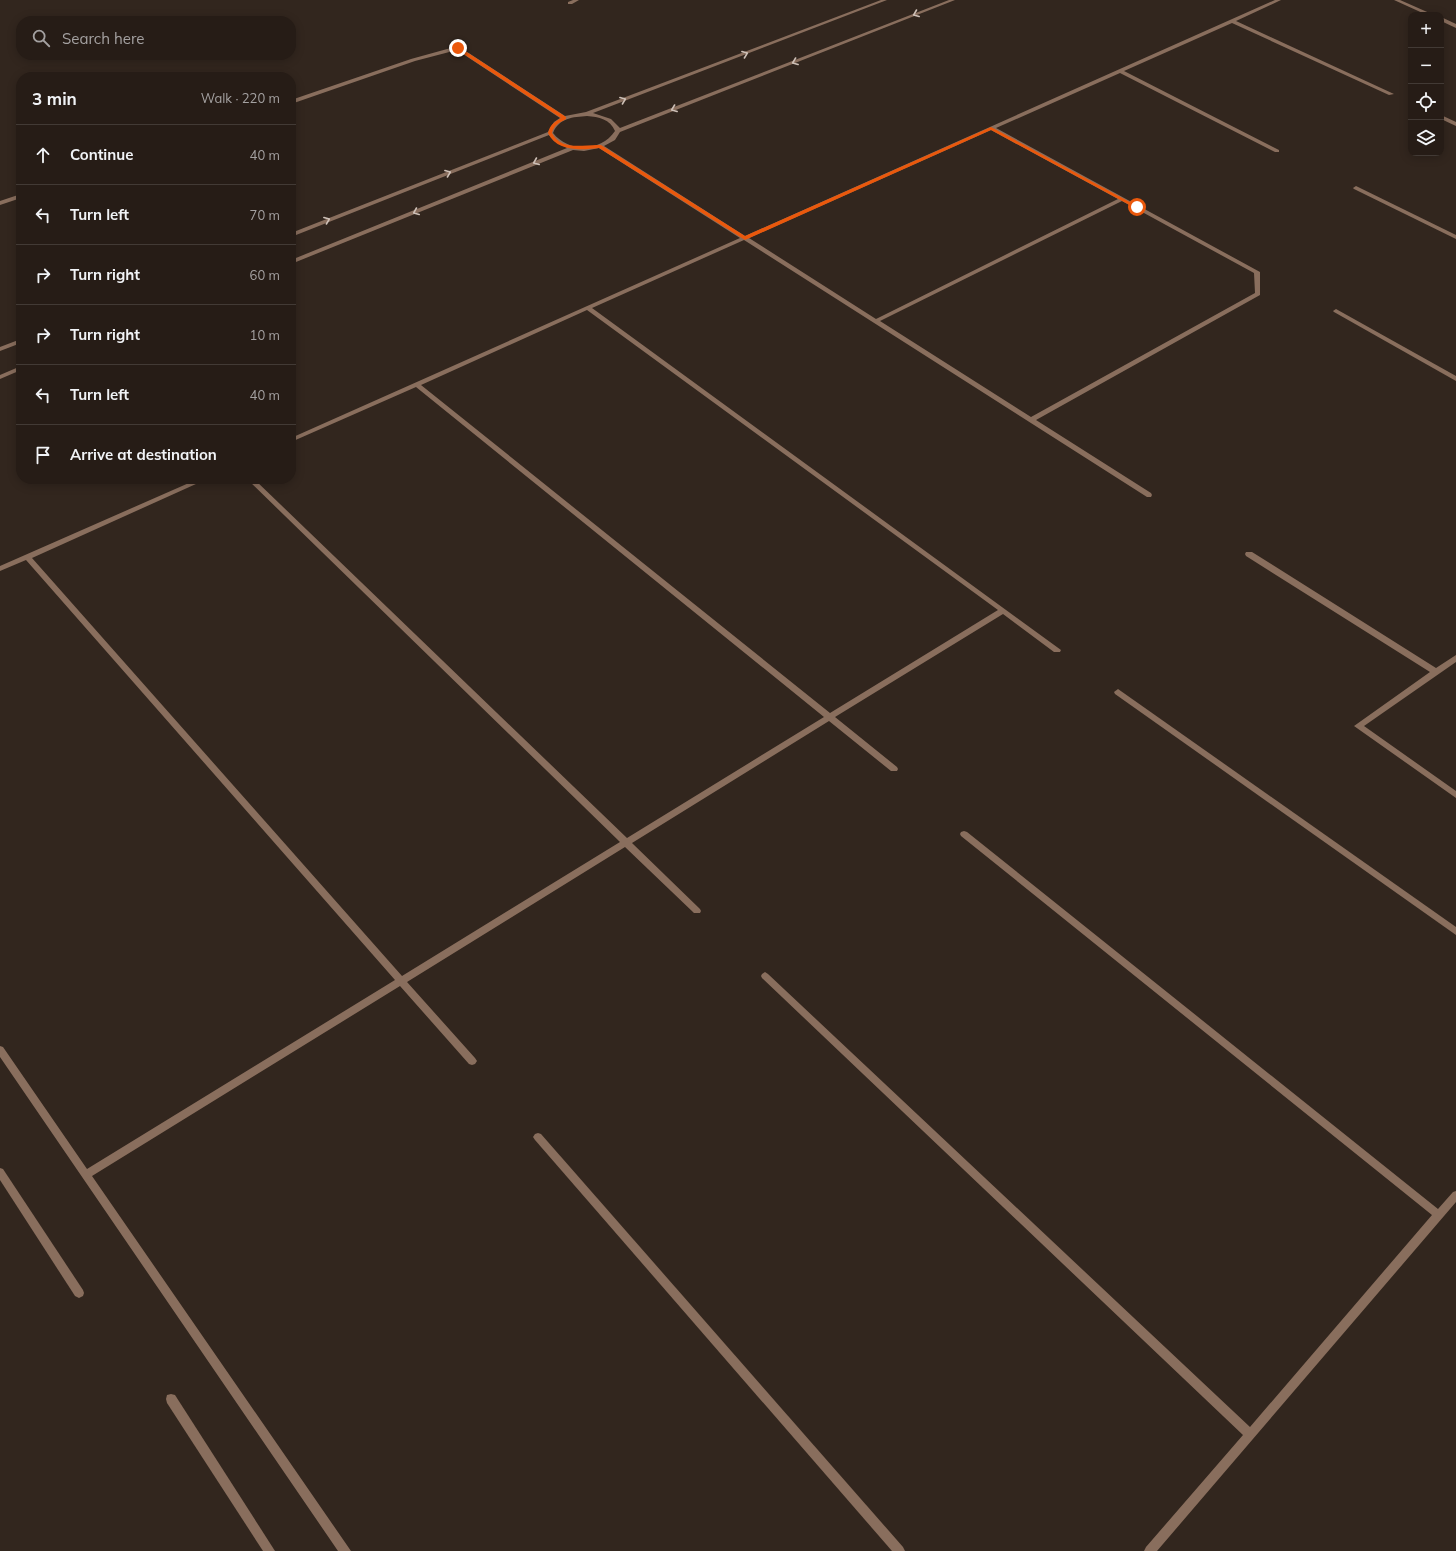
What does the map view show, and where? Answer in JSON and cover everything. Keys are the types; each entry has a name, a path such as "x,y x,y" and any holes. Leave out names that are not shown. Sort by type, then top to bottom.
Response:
{"street":[{"path":"570,3 577,0"},
{"path":"587,114 610,119 616,125 618,131 616,137 600,146 586,148 572,148 553,139 550,133 551,127 556,122 564,118 587,114 885,0"},
{"path":"618,131 952,0"},
{"path":"296,438 1279,0"},
{"path":"1396,0 1424,12"},
{"path":"1444,20 1456,26"},
{"path":"1232,21 1391,94"},
{"path":"296,100 413,60 458,48 564,118"},
{"path":"1120,71 1277,152"},
{"path":"1444,118 1456,124"},
{"path":"991,128 1257,272 1258,294 1032,420"},
{"path":"296,233 550,133"},
{"path":"600,146 1149,495"},
{"path":"296,260 572,148"},
{"path":"1356,188 1456,237"},
{"path":"0,203 16,198"},
{"path":"876,321 1123,199"},
{"path":"588,308 1057,650"},
{"path":"1336,311 1456,378"},
{"path":"0,349 16,343"},
{"path":"0,377 16,370"},
{"path":"416,384 894,769"},
{"path":"0,569 193,484"},
{"path":"255,484 697,911"},
{"path":"1249,554 1436,672"},
{"path":"27,557 472,1061"},
{"path":"86,1175 1002,610"},
{"path":"1456,658 1358,726 1456,795"},
{"path":"1118,692 1456,932"},
{"path":"964,834 1439,1215"},
{"path":"765,976 1250,1434"},
{"path":"0,1050 345,1551"},
{"path":"538,1137 899,1551"},
{"path":"0,1172 78,1293"},
{"path":"1150,1551 1456,1195"},
{"path":"171,1399 268,1551"}],"route":[{"path":"458,48 564,118 556,122 551,127 550,133 553,139 572,148 600,146 745,238 991,128 1137,207"}]}
